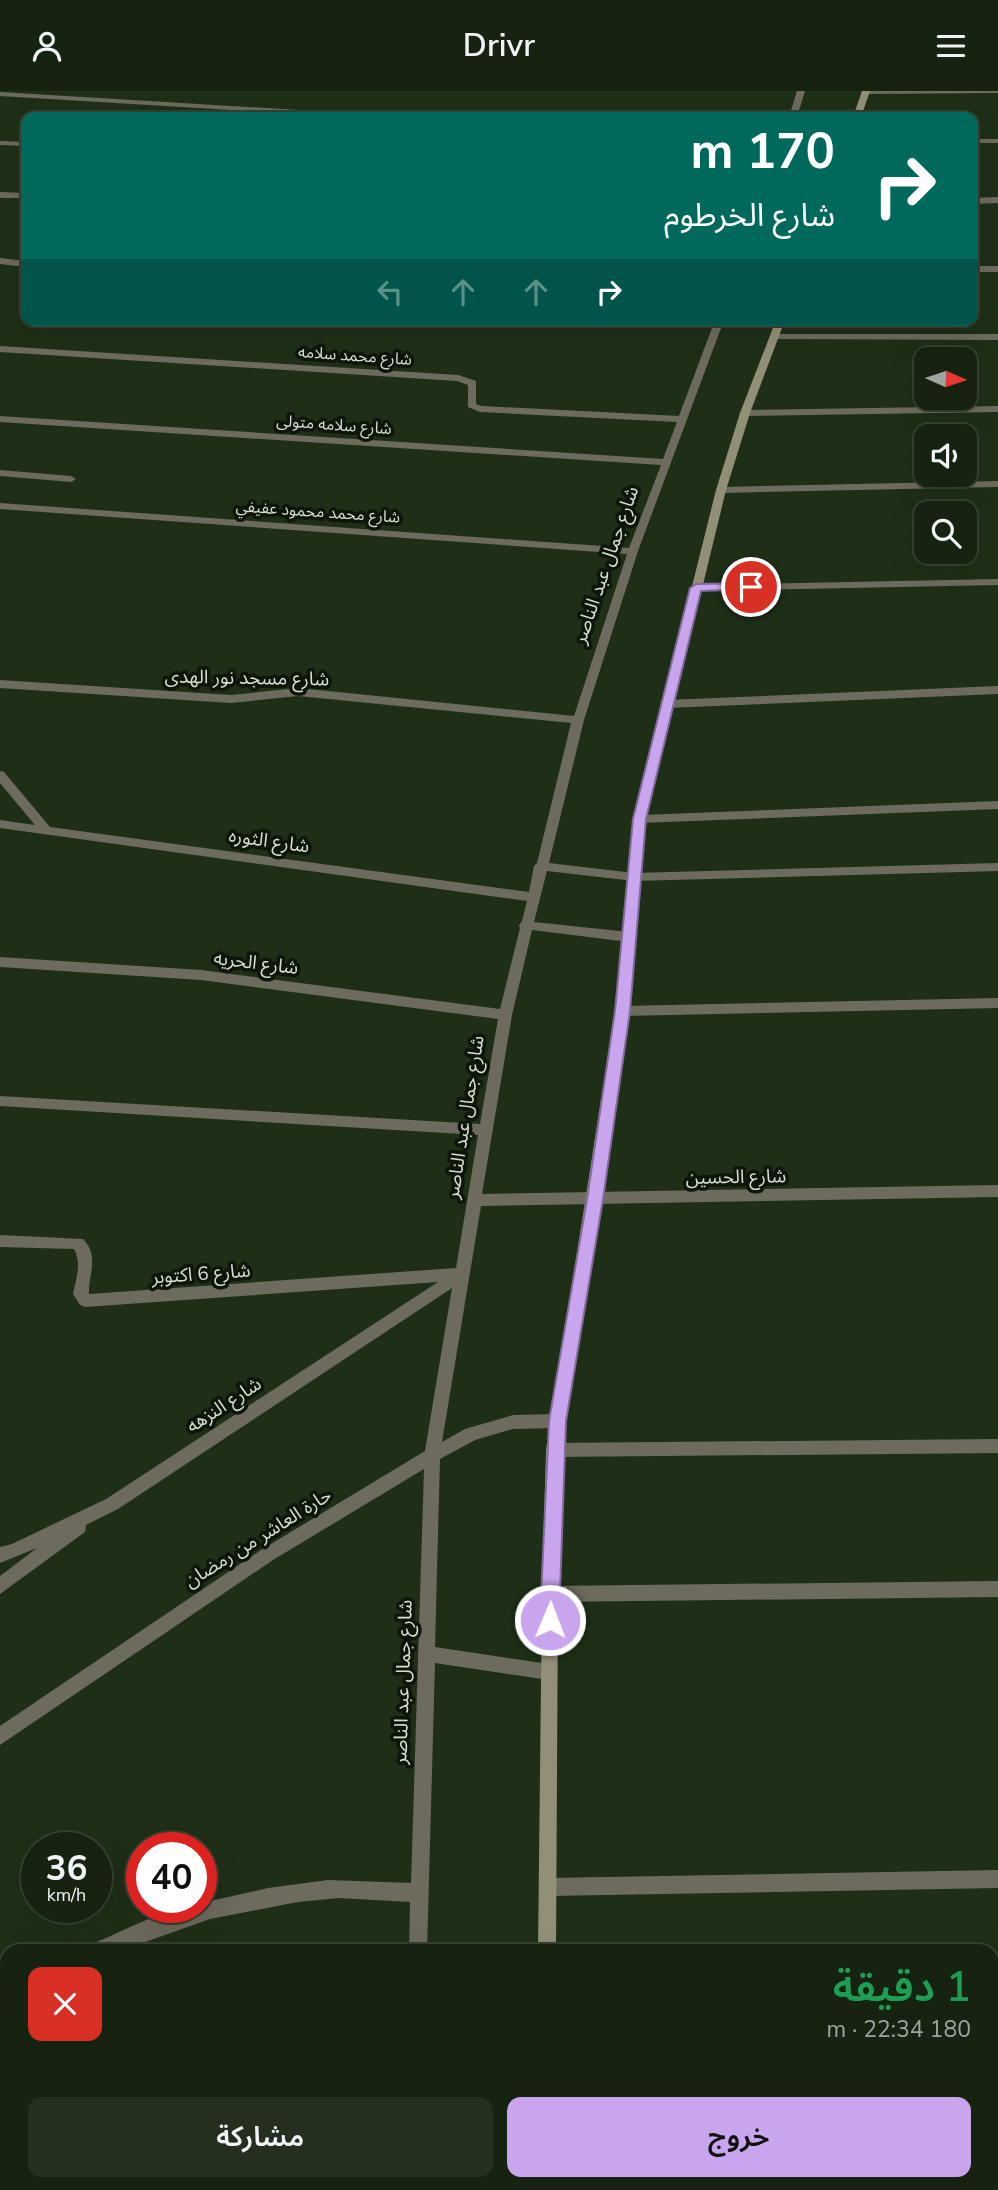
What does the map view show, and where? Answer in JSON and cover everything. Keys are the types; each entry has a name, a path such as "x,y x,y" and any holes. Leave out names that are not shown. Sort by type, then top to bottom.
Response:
{"street":[{"path":"795,112 801,91"},
{"path":"859,112 866,91 998,91"},
{"path":"0,94 298,112"},
{"path":"978,141 998,141"},
{"path":"0,143 21,144"},
{"path":"0,195 21,196"},
{"path":"978,201 998,201"},
{"path":"0,261 21,263"},
{"path":"978,269 998,269"},
{"name":"شارع جمال عبد الناصر","path":"418,1944 432,1455 505,1015 525,925 578,720 633,551 718,326"},
{"path":"547,1944 554,1450 622,1011 639,819 720,489 745,413 779,326"},
{"path":"774,337 998,337"},
{"name":"شارع محمد سلامه","path":"0,349 458,378 473,383 471,405 480,409 682,419"},
{"path":"745,413 998,409"},
{"name":"شارع سلامه متولى","path":"0,419 666,462"},
{"path":"0,473 71,479"},
{"path":"720,489 998,484"},
{"name":"شارع محمد محمود عفيفي","path":"0,506 633,551"},
{"path":"696,588 998,582"},
{"name":"شارع مسجد نور الهدى","path":"0,684 231,699 298,692 578,720"},
{"path":"667,704 998,690"},
{"path":"0,775 46,830"},
{"path":"639,819 998,805"},
{"name":"شارع الثوره","path":"0,824 532,897"},
{"path":"540,866 634,877 998,867"},
{"path":"525,925 629,937"},
{"name":"شارع الحريه","path":"0,962 201,975 505,1015"},
{"path":"622,1011 998,1003"},
{"path":"0,1101 486,1130"},
{"name":"شارع الحسين","path":"474,1200 998,1191"},
{"name":"شارع 6 اكتوبر","path":"0,1241 78,1243 84,1248 86,1255 80,1294 85,1301 462,1274"},
{"name":"شارع النزهه","path":"0,1555 15,1551 112,1504 462,1274"},
{"name":"حارة العاشر من رمضان","path":"0,1736 77,1681 267,1555 432,1455 471,1434 503,1425 558,1421"},
{"path":"554,1450 998,1446"},
{"path":"0,1586 112,1504"},
{"path":"550,1594 998,1589"},
{"path":"427,1654 550,1672"},
{"path":"548,1887 998,1879"},
{"path":"114,1944 151,1927 240,1901 330,1889 420,1893"}],"route":[{"path":"550,1620 554,1450 622,1011 639,819 696,588 751,587"}]}
